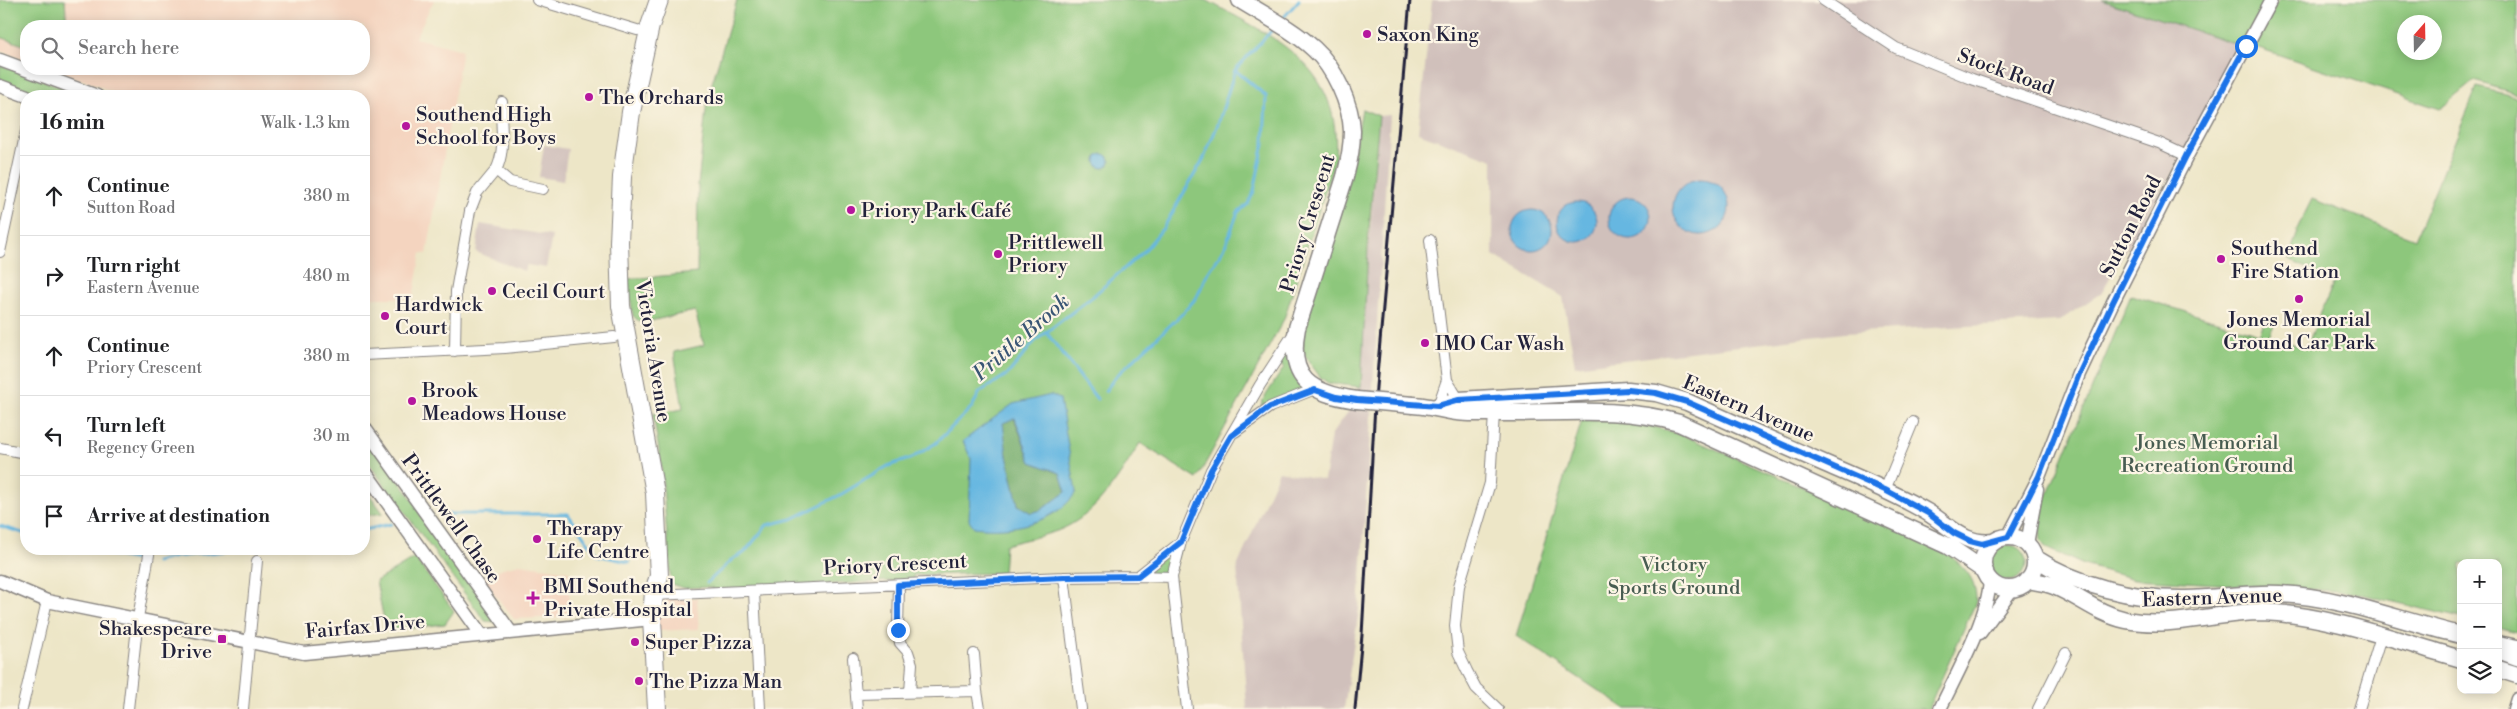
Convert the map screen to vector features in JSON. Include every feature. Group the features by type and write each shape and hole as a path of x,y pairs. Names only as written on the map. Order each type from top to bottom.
{"highway":[{"name":"Victoria Avenue","path":"647,0 637,30 618,126 609,206 608,274 614,337 639,460 649,576 654,593"},
{"name":"Victoria Avenue","path":"658,0 650,26 631,112 622,178 619,242 622,306 655,493 659,576 654,593 652,619 658,709"}],"main road":[{"name":"Priory Crescent","path":"1240,0 1295,34 1314,49 1326,62 1340,90 1352,130 1351,152 1345,177 1297,328 1293,348 1295,364 1301,376 1315,390"},
{"name":"Eastern Avenue","path":"1315,390 1336,397 1357,400 1438,406 1459,400 1628,390 1656,393 1687,402 1885,490 1928,513 1954,533 1970,541 1982,544 2015,537 2054,570 2072,578 2102,587 2153,597 2185,599 2280,594 2353,604 2456,634"},
{"name":"Eastern Avenue","path":"1438,406 1451,411 1494,413 1612,411 1652,416 1679,423 1948,546 1997,585 2013,588"},
{"path":"1988,576 1984,555 2001,539"},
{"path":"2013,588 2028,580 2034,570 2031,551"},
{"name":"Eastern Avenue","path":"2028,580 2054,586 2100,612 2126,620 2156,623 2178,622 2214,616 2262,612 2319,620 2457,658"},
{"path":"2502,645 2517,648"},
{"path":"2502,671 2517,675"}],"street":[{"path":"537,0 637,30"},
{"name":"Stock Road","path":"1822,0 1896,48 1972,79 2159,143 2186,156"},
{"name":"Sutton Road","path":"2001,539 2039,476 2079,374 2186,156 2271,0"},
{"path":"0,60 20,67"},
{"path":"40,75 81,90"},
{"path":"0,86 20,93"},
{"path":"455,351 456,291 470,211 477,193 496,170 502,153 500,118 502,102"},
{"path":"0,252 20,159"},
{"path":"496,170 510,182 543,189"},
{"path":"1430,240 1447,380 1459,400"},
{"name":"Priory Crescent","path":"1138,576 1181,542 1211,470 1260,385 1297,328"},
{"path":"370,355 455,351 614,337"},
{"path":"1438,406 1447,380"},
{"name":"Priory Crescent","path":"1231,436 1270,407 1315,390"},
{"path":"1494,413 1490,483 1459,586 1455,626 1458,652 1467,671 1476,688 1498,709"},
{"path":"1885,490 1913,422"},
{"name":"Prittlewell Chase","path":"370,435 510,631"},
{"path":"0,448 20,452"},
{"name":"Sutton Road","path":"2031,551 2039,476"},
{"path":"370,478 481,634"},
{"path":"1181,542 1172,577 1187,709"},
{"path":"128,709 138,618 149,555"},
{"path":"243,709 257,561"},
{"path":"1940,709 1968,649 1989,595 1988,576"},
{"path":"1064,577 1080,709"},
{"name":"Priory Crescent","path":"654,593 754,592 1064,577 1172,577"},
{"name":"Fairfax Drive","path":"0,581 47,601 304,652 652,619"},
{"path":"898,585 899,637 912,664 910,692"},
{"path":"1968,649 2013,588"},
{"path":"754,592 760,709"},
{"path":"22,709 47,601"},
{"path":"459,636 468,625 469,617"},
{"path":"2359,709 2381,636"},
{"path":"2038,709 2066,653"},
{"path":"2502,653 2517,659"},
{"path":"974,654 980,709"},
{"path":"852,658 857,709"},
{"path":"856,694 978,691"},
{"path":"2514,709 2517,699"}],"shaded area":[{"name":"Southend High School for Boys","path":"0,0 434,0 415,38 462,50 427,254 421,253 413,298 370,298 370,90 107,90 68,75 370,75 370,20 20,20 20,58 0,51"},
{"path":"1432,0 2101,0 2246,47 2101,293 2059,321 1844,333 1575,366 1563,297 1493,255 1493,160 1418,133"},
{"path":"1390,115 1359,609 1344,709 1247,709 1237,567 1279,471 1324,480 1331,435 1357,400 1379,116"},
{"path":"544,145 568,149 563,181 539,177"},
{"path":"480,224 552,236 546,268 527,265 524,271 476,252"},
{"name":"BMI Southend Private Hospital","path":"520,564 569,571 569,617 514,619 482,578 503,568"},
{"path":"659,598 697,598 699,629 657,631"}],"green space":[{"path":"0,0 65,0 67,20 20,20 20,44 0,37"},
{"path":"737,0 1206,0 1257,28 1300,59 1316,78 1328,101 1335,128 1335,160 1284,319 1197,479 1140,443 1106,494 1084,516 1057,531 1005,545 1003,573 913,575 914,580 710,590 713,587 684,588 671,584 661,463 653,414 683,409 674,352 704,345 695,311 641,323 633,316 628,279 697,273 698,185 707,100"},
{"path":"2101,0 2271,0 2246,47"},
{"path":"2279,0 2517,0 2517,94 2474,81 2440,109 2250,45"},
{"path":"0,65 20,72 20,75 28,75 70,90 20,90 0,83"},
{"name":"Jones Memorial Recreation Ground","path":"2477,87 2517,97 2517,633 2502,629 2502,559 2457,559 2457,617 2352,592 2134,579 2084,565 2046,548 2041,541 2040,531 2041,514 2045,501 2131,295 2259,334 2266,318 2275,322 2269,337 2306,348 2334,282 2288,259 2298,232 2296,231 2312,199 2415,239"},
{"path":"1362,109 1379,116 1369,229 1361,387 1328,383 1320,377 1303,353 1303,329 1349,178"},
{"path":"1288,343 1305,389 1263,407 1261,405 1263,400 1284,367 1278,363"},
{"path":"1014,418 1031,462 1060,473 1066,492 1041,510 1031,513 1018,505 1007,456 1002,423"},
{"name":"Victory Sports Ground","path":"1582,420 1636,421 1685,436 1936,545 1958,563 1969,575 1973,583 1976,602 1928,709 1626,709 1516,636"},
{"path":"370,440 499,620 496,622 485,621 370,465"},
{"path":"370,495 383,513 370,515"},
{"path":"1181,542 1172,577 1138,576"},
{"path":"2008,545 2015,546 2021,550 2025,556 2025,570 2021,576 2015,580 2008,581 2001,580 1995,576 1991,570 1990,563 1991,556 1995,550 2001,546"},
{"path":"415,558 454,611 445,624 386,630 376,581"}],"water":[{"path":"1100,154 1106,154 1110,161 1106,168 1100,168 1096,164 1096,158"},
{"path":"1696,179 1706,179 1721,187 1727,196 1729,207 1727,218 1721,227 1706,235 1696,235 1685,230 1678,223 1673,212 1673,202 1678,191 1685,184"},
{"path":"1630,197 1645,203 1651,218 1645,233 1630,239 1615,233 1609,218 1615,203"},
{"path":"1573,202 1581,202 1588,205 1594,211 1597,222 1594,233 1588,239 1581,242 1573,242 1566,239 1560,233 1557,226 1557,218 1560,211 1566,205"},
{"path":"1536,210 1543,213 1549,219 1552,230 1551,238 1543,247 1536,250 1528,250 1521,247 1513,238 1512,226 1515,219 1524,211"},
{"path":"1051,395 1060,399 1076,492 1057,512 1031,523 1002,528 974,527 969,520 971,459 963,441 1013,404","holes":["1015,418 1031,462 1060,473 1066,492 1041,510 1031,513 1018,505 1007,456 1003,423"]}],"waterway":[{"name":"Prittle Brook","path":"1284,17 1299,0"},
{"name":"Prittle Brook","path":"707,583 734,558 744,553 767,525 792,519 840,495 888,466 912,458 936,443 972,407 980,392 1008,374 1035,341 1092,297 1144,251 1164,227 1204,158 1218,124 1235,70 1272,30"},
{"path":"1105,391 1117,375 1181,315 1197,297 1206,276 1224,249 1238,212 1248,204 1254,191 1264,143 1266,96 1235,70"},
{"path":"1046,332 1097,399"},
{"name":"Prittle Brook","path":"439,514 568,514 597,555 629,562"},
{"name":"Prittle Brook","path":"370,529 391,524"},
{"name":"Prittle Brook","path":"0,526 20,532"},
{"name":"Prittle Brook","path":"113,555 137,560"},
{"name":"Prittle Brook","path":"156,562 192,555"}],"railway":[{"path":"1355,709 1362,635 1376,387 1410,0"}],"place":[{"name":"Saxon King","path":"1367,34"},
{"name":"The Orchards","path":"589,97"},
{"name":"Southend High School for Boys","path":"406,126"},
{"name":"Priory Park Café","path":"851,210"},
{"name":"Prittlewell Priory","path":"998,254"},
{"name":"Southend Fire Station","path":"2221,259"},
{"name":"Cecil Court","path":"492,291"},
{"name":"Jones Memorial Ground Car Park","path":"2299,299"},
{"name":"Hardwick Court","path":"385,316"},
{"name":"IMO Car Wash","path":"1425,343"},
{"name":"Brook Meadows House","path":"412,401"},
{"name":"Therapy Life Centre","path":"537,539"},
{"name":"BMI Southend Private Hospital","path":"533,598"},
{"name":"Shakespeare Drive","path":"222,639"},
{"name":"Super Pizza","path":"635,642"},
{"name":"The Pizza Man","path":"639,681"}],"route":[{"path":"898,630 898,585 1064,577 1138,576 1181,542 1211,470 1231,436 1270,407 1315,390 1336,397 1357,400 1438,406 1459,400 1540,394 1628,390 1656,393 1687,402 1885,490 1928,513 1954,533 1970,541 1982,544 2008,537 2039,476 2079,374 2113,302 2186,156 2246,46"}]}
